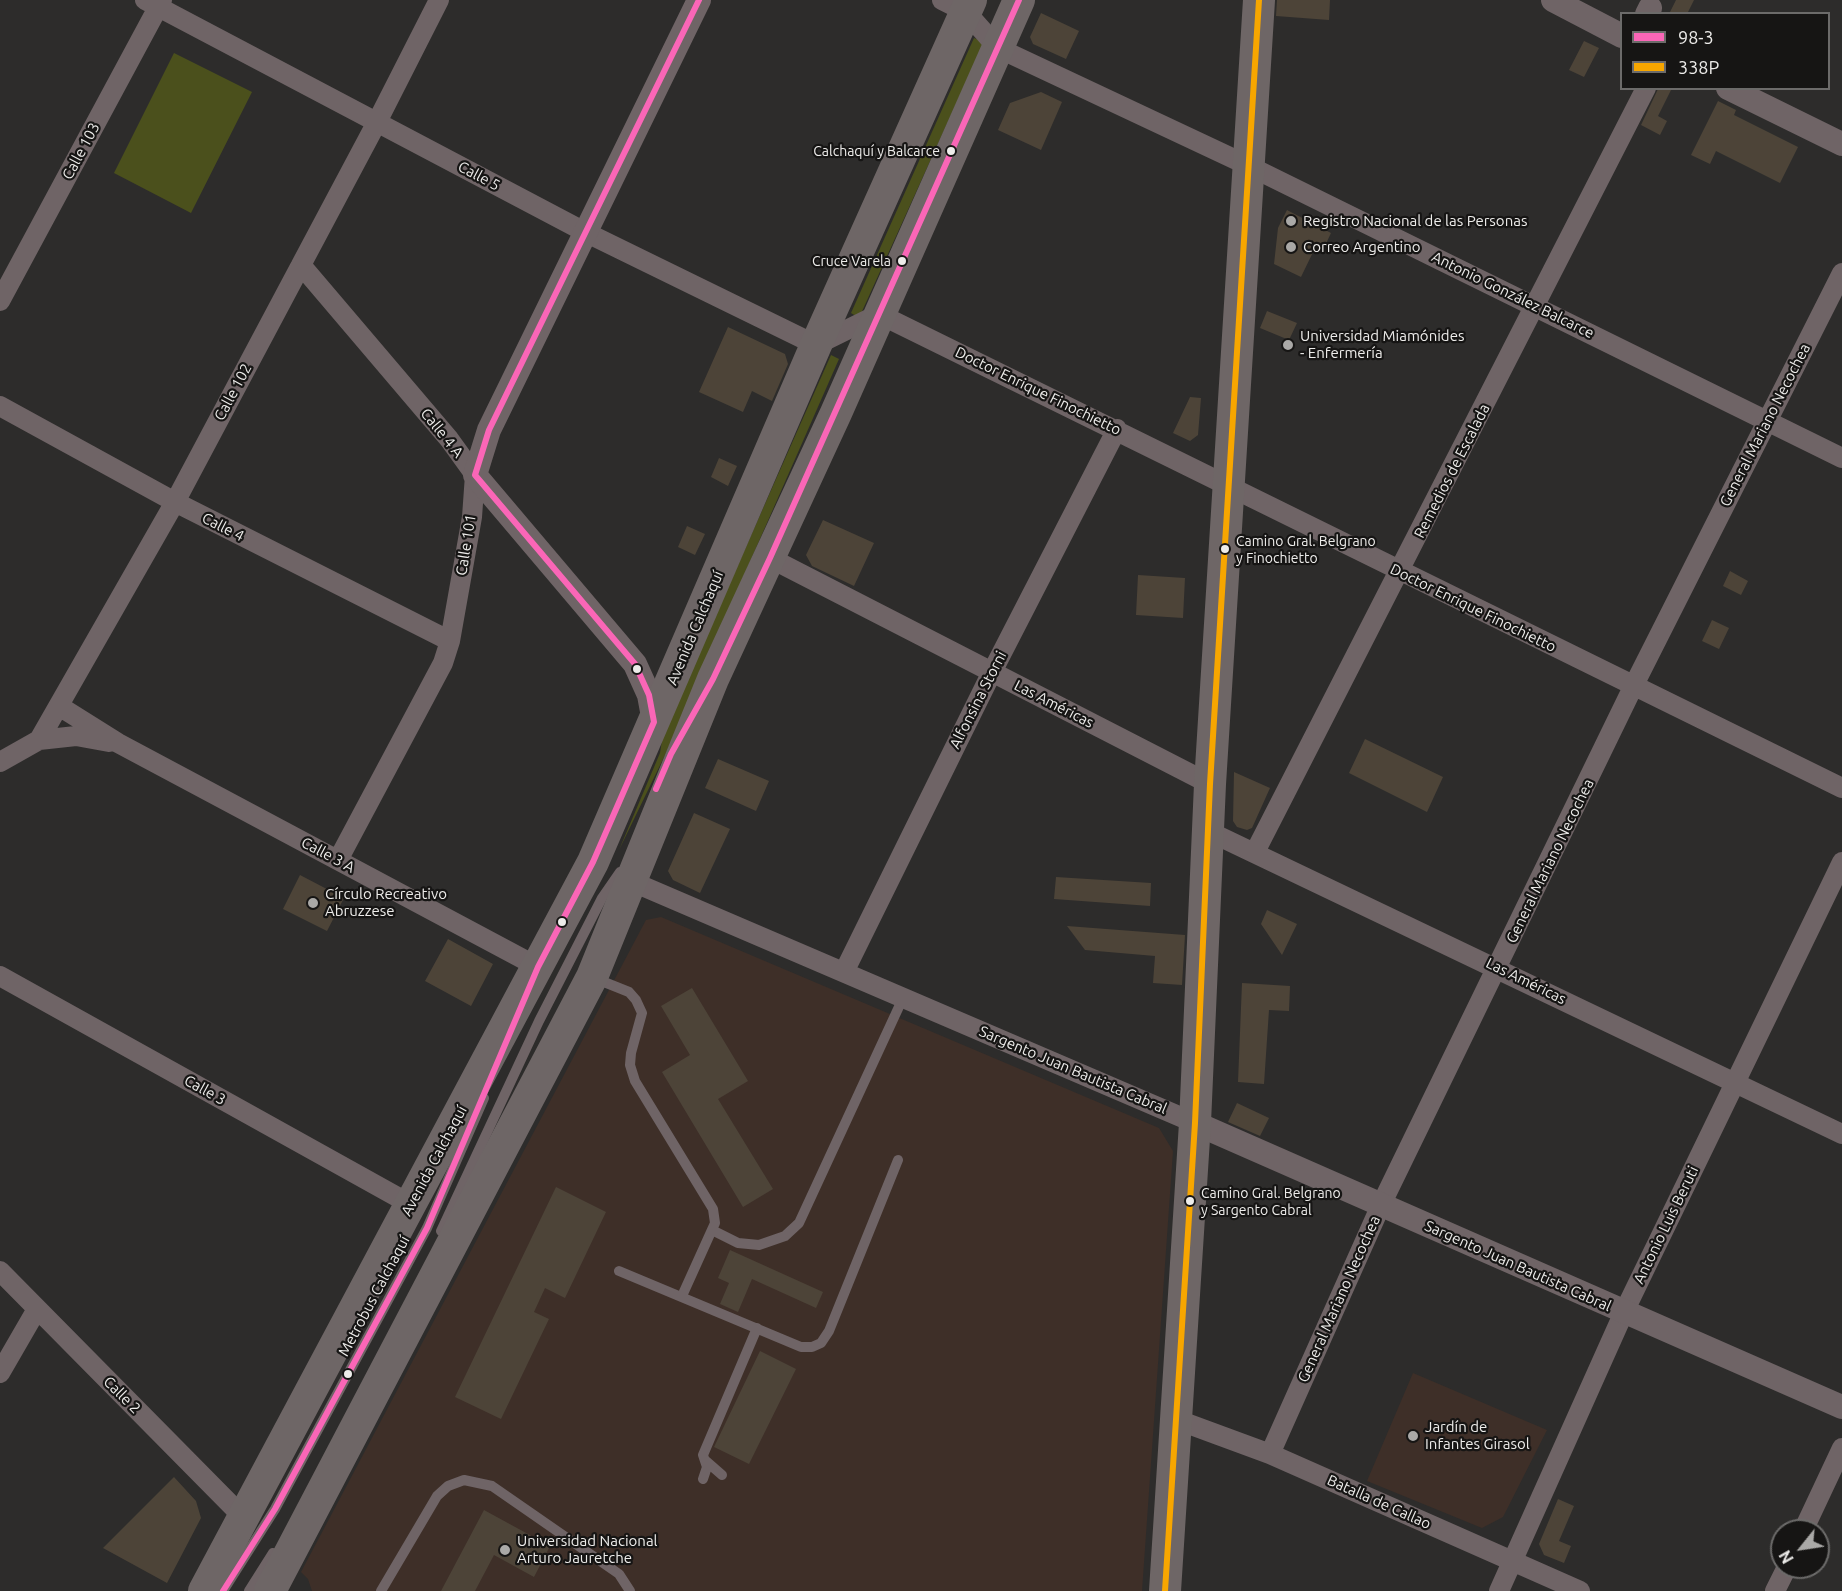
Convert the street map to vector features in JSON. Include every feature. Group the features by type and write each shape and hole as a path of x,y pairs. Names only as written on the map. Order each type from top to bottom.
{"main road":[{"path":"270,1591 592,977 625,874 770,558 1019,0"},
{"path":"1165,1591 1195,1123 1209,784 1259,0"},
{"name":"Avenida Calchaquí","path":"204,1591 538,967 608,829 816,345 959,4"},
{"path":"608,829 607,858 625,874"}],"street":[{"name":"Calle 102","path":"39,740 175,502 377,122 439,0"},
{"name":"Calle 101","path":"338,860 443,663 450,641 472,517 475,475 489,430 699,0"},
{"path":"1553,0 1620,35"},
{"name":"Calle 5","path":"155,2 585,232 816,345"},
{"name":"Calle 103","path":"0,301 155,2"},
{"name":"Antonio González Balcarce","path":"959,4 998,48 1247,165 1842,458"},
{"path":"1587,18 1620,22"},
{"name":"Remedios de Escalada","path":"1256,852 1645,90"},
{"path":"1734,90 1842,144"},
{"path":"1742,90 1762,104"},
{"name":"Calle 4 A","path":"301,265 635,664 649,695 654,722"},
{"name":"General Mariano Necochea","path":"1270,1454 1381,1205 1633,687 1842,273"},
{"path":"816,345 879,314"},
{"name":"Doctor Enrique Finochietto","path":"879,314 1117,429 1227,487 1842,788"},
{"name":"Calle 4","path":"0,406 175,502 450,641"},
{"name":"Alfonsina Storni","path":"844,972 992,672 1117,429"},
{"name":"Las Américas","path":"770,558 1209,784"},
{"name":"Calle 3 A","path":"59,706 118,744 538,967"},
{"name":"Calle 3 A","path":"39,740 76,736 118,744"},
{"path":"0,762 39,740"},
{"name":"Las Américas","path":"1208,831 1842,1134"},
{"name":"Antonio Luis Beruti","path":"1499,1591 1624,1312 1842,862"},
{"name":"Sargento Juan Bautista Cabral","path":"625,874 903,998 1195,1123 1842,1407"},
{"name":"Calle 3","path":"0,976 410,1204"},
{"name":"Calle 2","path":"0,1271 244,1518"},
{"path":"0,1373 37,1309"},
{"name":"Batalla de Callao","path":"1175,1419 1270,1454 1580,1591"},
{"path":"1809,1519 1842,1448"}],"lane":[{"path":"649,805 671,754 713,679"},
{"name":"Metrobus Calchaquí","path":"434,1244 539,1021 602,898 625,874"},
{"name":"Metrobus Calchaquí","path":"223,1591 275,1509 427,1228 538,967"},
{"path":"592,977 629,992 642,1013 631,1053 630,1065 635,1081 713,1209 715,1223 682,1296"},
{"path":"712,1230 738,1243 759,1245 785,1236 799,1223 903,998"},
{"path":"620,1271 801,1347 812,1347 821,1343 829,1331 898,1160"},
{"path":"703,1479 706,1467 703,1455 757,1328"},
{"path":"703,1455 707,1463 722,1475"},
{"path":"381,1591 437,1496 448,1486 464,1480 492,1486 619,1574 630,1591"},
{"path":"249,1591 279,1542"}],"shaded area":[{"name":"Universidad Nacional Arturo Jauretche","path":"661,917 1159,1128 1173,1151 1142,1591 312,1591 308,1579 301,1572 646,920"},
{"path":"1413,1373 1547,1430 1503,1517 1482,1528 1367,1481"}],"green space":[{"path":"974,38 984,42 859,318 851,313"},
{"path":"174,53 252,92 191,213 114,173"},
{"path":"831,355 839,359 665,755 619,850 660,753 663,734"}],"building":[{"path":"1277,0 1330,0 1329,20 1276,16"},
{"path":"1676,0 1694,0 1688,12 1670,12"},
{"path":"1041,13 1079,31 1066,59 1033,44 1030,37"},
{"path":"1584,41 1599,48 1584,77 1569,70"},
{"path":"1658,90 1671,90 1658,116 1667,121 1660,135 1641,125"},
{"path":"1041,92 1062,102 1041,150 998,130 1010,103"},
{"path":"1718,101 1736,110 1734,115 1798,147 1780,183 1716,151 1710,164 1691,155"},
{"path":"1287,210 1331,233 1323,250 1316,246 1301,277 1274,264 1278,228"},
{"path":"1267,311 1297,323 1289,340 1260,328"},
{"path":"728,327 785,354 788,364 772,401 752,391 743,412 699,392"},
{"path":"1190,397 1201,398 1198,435 1190,441 1173,433"},
{"path":"719,458 737,466 728,486 711,477"},
{"path":"823,520 874,543 854,586 812,566 806,555"},
{"path":"687,526 705,534 695,555 678,547"},
{"path":"1730,571 1748,581 1741,595 1723,586"},
{"path":"1138,575 1185,578 1183,618 1136,615"},
{"path":"1712,620 1729,628 1719,649 1702,641"},
{"path":"1365,739 1443,777 1427,812 1349,773"},
{"path":"718,759 769,781 756,811 705,788"},
{"path":"1234,772 1270,788 1252,828 1247,830 1237,827 1233,821"},
{"path":"694,813 730,829 700,893 673,880 668,871"},
{"name":"Círculo Recreativo Abruzzese","path":"300,875 344,898 327,931 283,909"},
{"path":"1056,877 1151,883 1150,906 1054,899"},
{"path":"1267,910 1297,924 1282,955 1261,924"},
{"path":"1067,926 1185,935 1182,985 1153,983 1155,956 1085,950"},
{"path":"448,939 493,964 471,1006 425,981"},
{"path":"1242,983 1290,986 1289,1011 1269,1010 1264,1084 1238,1082"},
{"path":"692,988 748,1081 718,1099 773,1189 743,1207 662,1072 690,1055 661,1006"},
{"path":"1237,1103 1269,1118 1260,1136 1228,1122"},
{"path":"556,1187 606,1212 565,1298 545,1288 534,1312 549,1319 501,1419 455,1397"},
{"path":"730,1250 823,1292 816,1308 752,1279 738,1312 720,1304 729,1283 718,1278"},
{"path":"760,1351 796,1369 749,1464 714,1447"},
{"path":"174,1477 196,1501 201,1518 167,1583 103,1548"},
{"path":"1558,1499 1574,1506 1559,1541 1571,1546 1564,1563 1544,1555 1539,1544"},
{"name":"Universidad Nacional Arturo Jauretche","path":"484,1510 550,1546 534,1577 494,1555 475,1591 441,1591"}],"transit line":[{"name":"98-3","path":"223,1591 275,1509 427,1228 538,967 593,862 654,722 649,695 635,664 475,475 489,430 699,0"},
{"name":"98-3","path":"656,789 671,754 713,679 770,558 1019,0"},
{"name":"338P","path":"1165,1591 1195,1123 1210,784 1259,0"}],"place":[{"name":"Calchaquí y Balcarce","path":"951,151"},
{"name":"Registro Nacional de las Personas","path":"1291,221"},
{"name":"Correo Argentino","path":"1291,247"},
{"name":"Cruce Varela","path":"902,261"},
{"name":"Universidad Miamónides - Enfermería","path":"1288,345"},
{"name":"Camino Gral. Belgrano y Finochietto","path":"1225,549"},
{"name":"Círculo Recreativo Abruzzese","path":"313,903"},
{"name":"Camino Gral. Belgrano y Sargento Cabral","path":"1190,1201"},
{"name":"Jardín de Infantes Girasol","path":"1413,1436"},
{"name":"Universidad Nacional Arturo Jauretche","path":"505,1550"}]}
